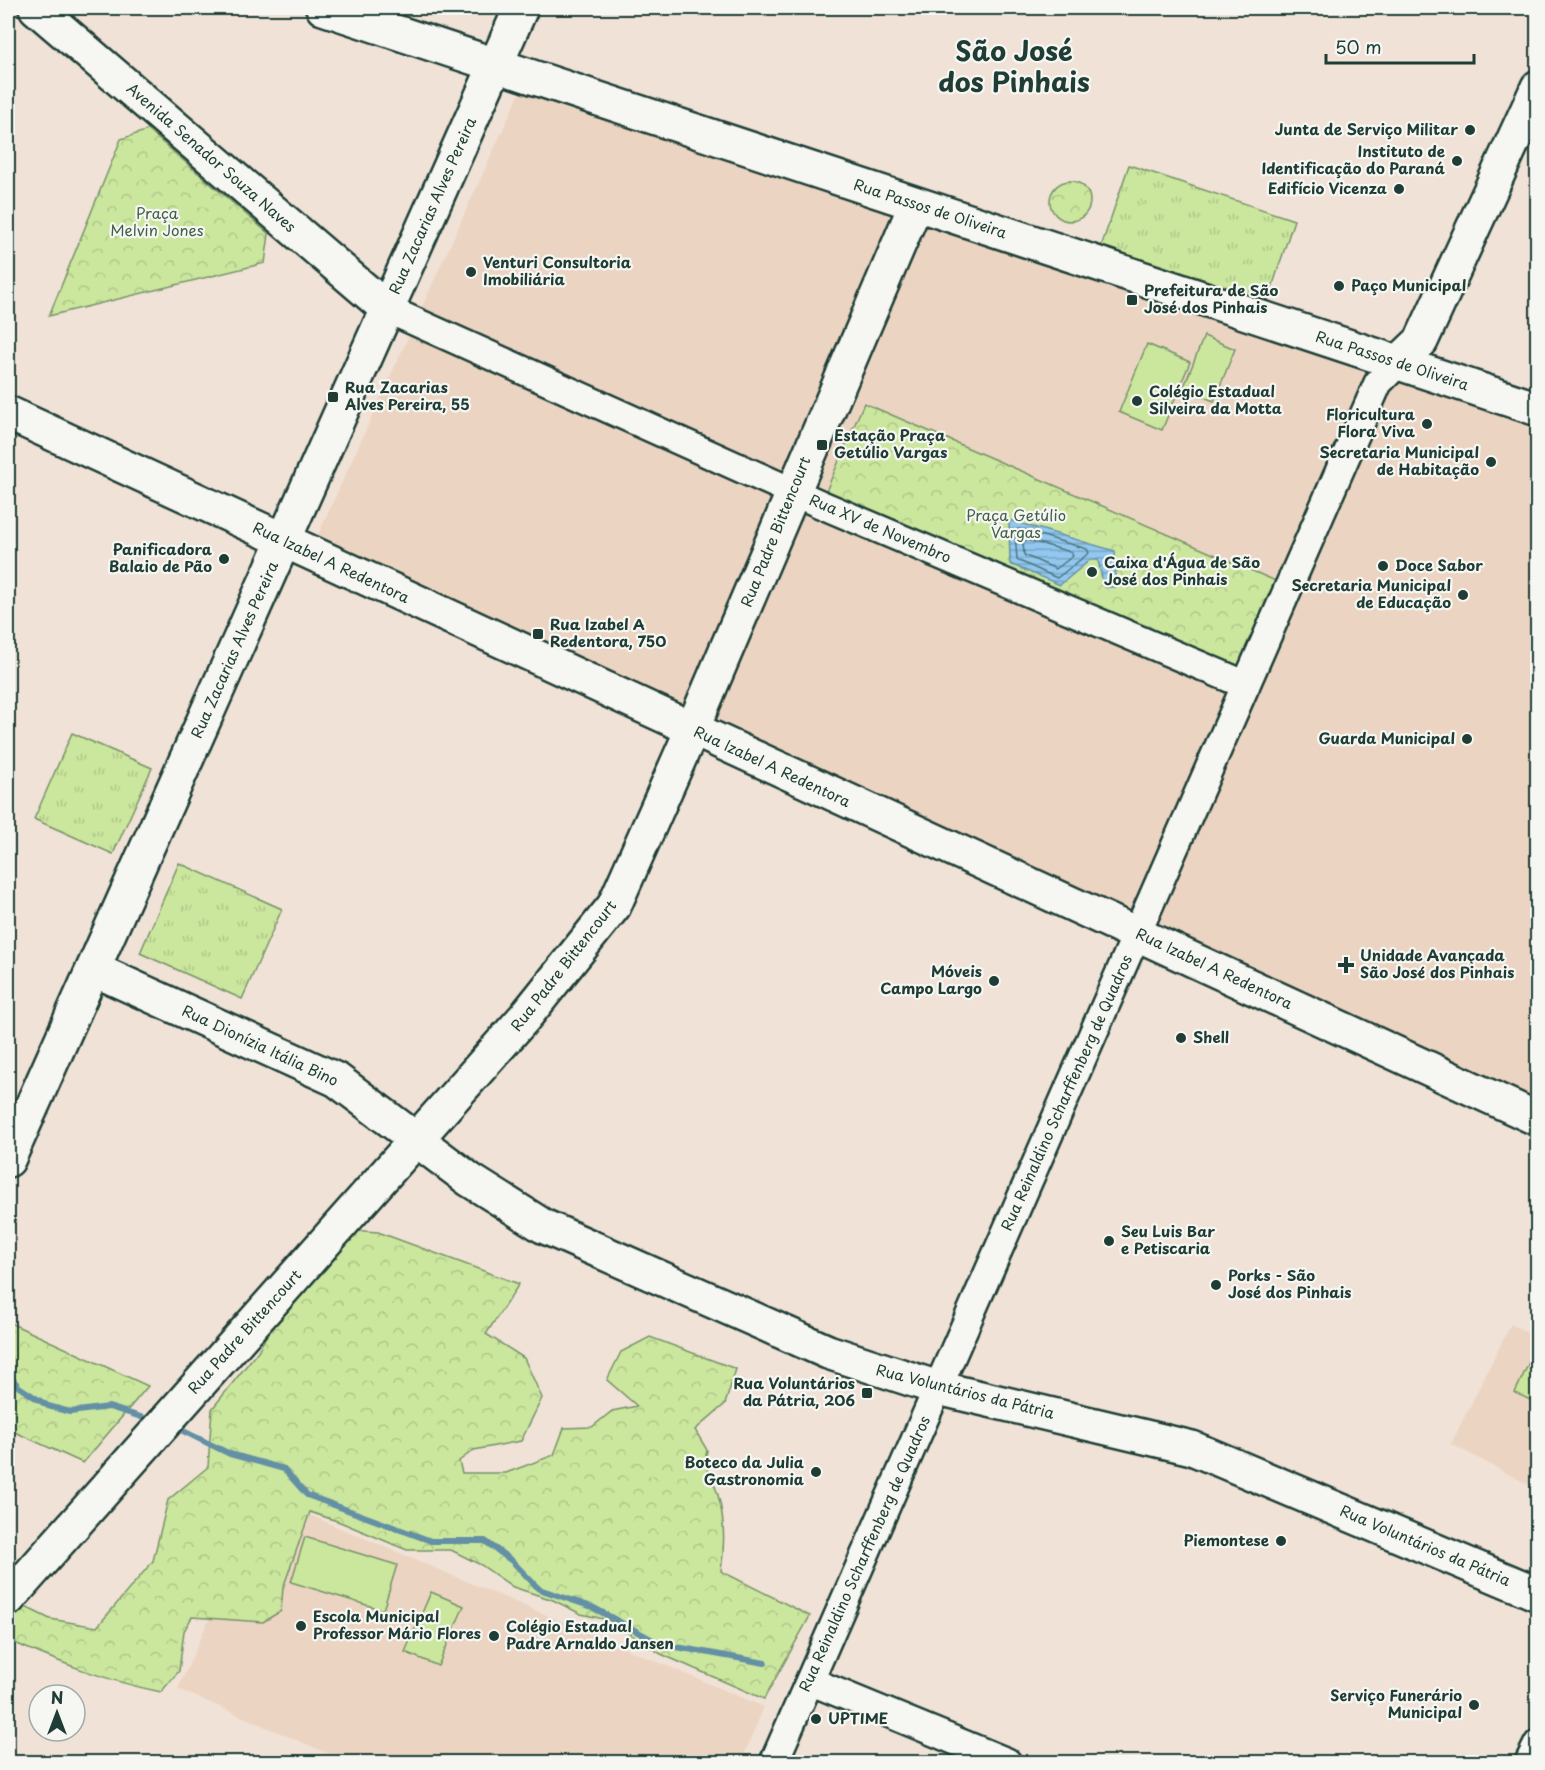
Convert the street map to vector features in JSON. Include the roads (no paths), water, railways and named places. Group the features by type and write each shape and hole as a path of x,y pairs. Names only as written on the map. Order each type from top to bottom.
{"main road":[{"name":"Avenida Senador Souza Naves","path":"36,8 387,309"},
{"name":"Rua Passos de Oliveira","path":"323,8 1538,409"},
{"name":"Rua Zacarias Alves Pereira","path":"8,1160 521,8"},
{"path":"1398,363 1421,341 1538,87"},
{"name":"Rua Padre Bittencourt","path":"8,1599 525,1017 614,906 692,730 916,204"},
{"name":"Rua Izabel A Redentora","path":"8,413 283,542 1538,1119"},
{"name":"Rua Dionízia Itália Bino","path":"93,969 320,1071 365,1099 417,1139"},
{"name":"Rua Voluntários da Pátria","path":"417,1139 470,1180 543,1226 828,1352 938,1388 1192,1448 1538,1594"}],"street":[{"name":"Rua XV de Novembro","path":"387,309 793,492 1246,685"},
{"name":"Rua Reinaldino Scharffenberg de Quadros","path":"774,1762 1378,383 1398,363"},
{"path":"810,1681 1007,1762"},
{"path":"1529,1762 1538,1744"}],"water":[{"path":"1009,520 1115,551 1116,587 1104,587 1098,560 1090,560 1060,585 1010,564"}],"waterway":[{"path":"8,1374 19,1387 48,1406 70,1412 109,1407 154,1421"},
{"path":"175,1427 230,1454 284,1469 307,1495 431,1541 485,1541 512,1561 539,1589 592,1607 660,1644 765,1663"}],"place":[{"name":"Junta de Serviço Militar","path":"1470,130"},
{"name":"Instituto de Identificação do Paraná","path":"1457,161"},
{"name":"Edifício Vicenza","path":"1399,189"},
{"name":"Venturi Consultoria Imobiliária","path":"471,272"},
{"name":"Paço Municipal","path":"1339,286"},
{"name":"Prefeitura de São José dos Pinhais","path":"1132,300"},
{"name":"Rua Zacarias Alves Pereira, 55","path":"333,397"},
{"name":"Colégio Estadual Silveira da Motta","path":"1137,401"},
{"name":"Floricultura Flora Viva","path":"1427,424"},
{"name":"Estação Praça Getúlio Vargas","path":"822,445"},
{"name":"Secretaria Municipal de Habitação","path":"1491,462"},
{"name":"Panificadora Balaio de Pão","path":"224,559"},
{"name":"Doce Sabor","path":"1383,566"},
{"name":"Caixa d'Água de São José dos Pinhais","path":"1092,572"},
{"name":"Secretaria Municipal de Educação","path":"1463,595"},
{"name":"Rua Izabel A Redentora, 750","path":"538,634"},
{"name":"Guarda Municipal","path":"1467,739"},
{"name":"Unidade Avançada São José dos Pinhais","path":"1346,965"},
{"name":"Móveis Campo Largo","path":"994,981"},
{"name":"Shell","path":"1181,1038"},
{"name":"Seu Luis Bar e Petiscaria","path":"1109,1241"},
{"name":"Porks - São José dos Pinhais","path":"1216,1285"},
{"name":"Rua Voluntários da Pátria, 206","path":"867,1393"},
{"name":"Boteco da Julia Gastronomia","path":"816,1472"},
{"name":"Piemontese","path":"1281,1541"},
{"name":"Escola Municipal Professor Mário Flores","path":"301,1626"},
{"name":"Colégio Estadual Padre Arnaldo Jansen","path":"494,1636"},
{"name":"Serviço Funerário Municipal","path":"1474,1705"},
{"name":"UPTIME","path":"816,1719"}],"district":[{"name":"São José dos Pinhais","path":"1014,68"}],"park label":[{"name":"Praça Melvin Jones","path":"157,222"},
{"name":"Praça Getúlio Vargas","path":"1016,524"}]}
